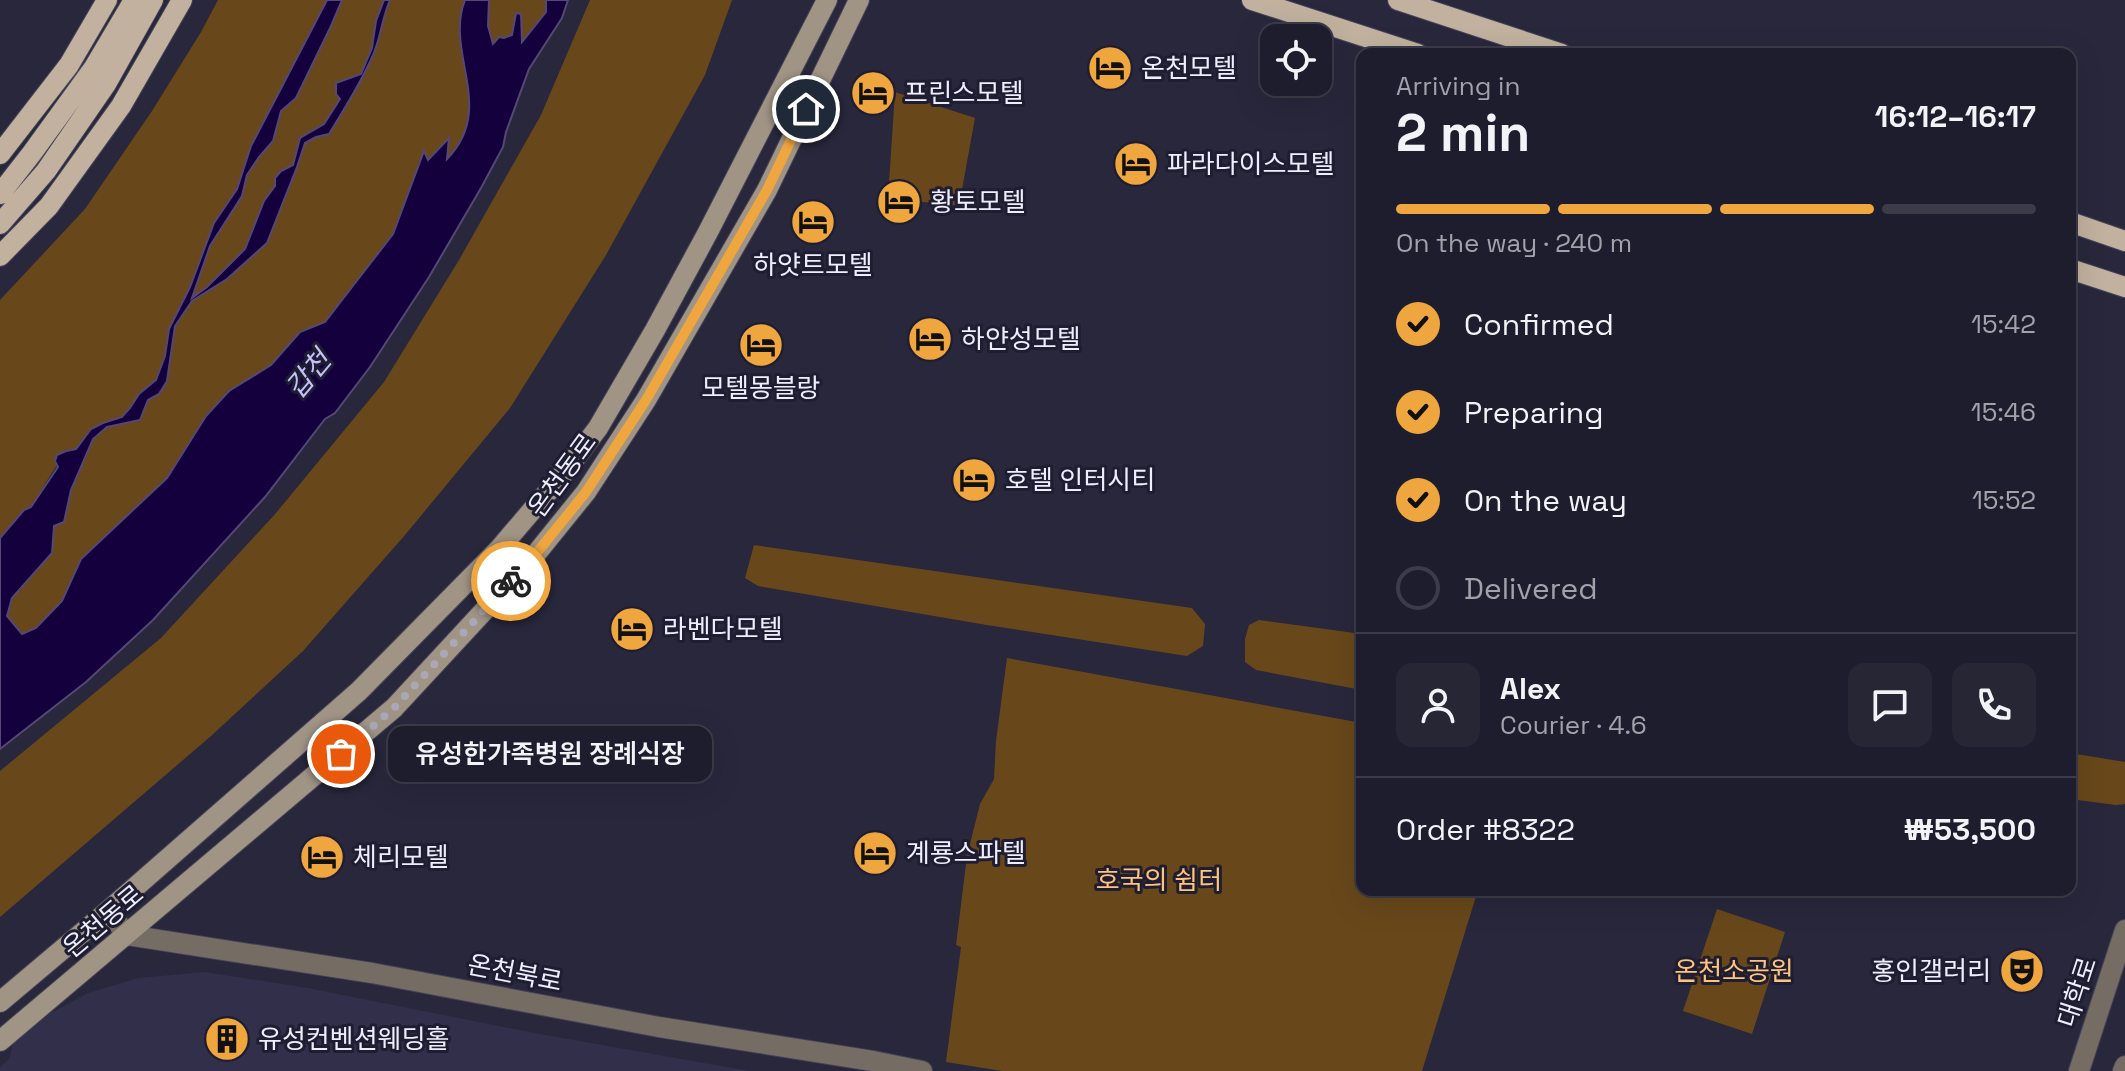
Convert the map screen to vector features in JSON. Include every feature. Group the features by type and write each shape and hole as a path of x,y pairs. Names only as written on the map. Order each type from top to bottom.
{"main road":[{"path":"0,154 69,65 107,0"},
{"path":"0,194 93,69 134,0"},
{"path":"0,224 46,171 97,96 153,0"},
{"path":"0,256 49,206 121,106 182,0"},
{"name":"온천동로","path":"0,1002 359,691 500,548 563,474 598,428 655,330 827,0"},
{"name":"온천동로","path":"0,1041 394,708 531,560 586,492 646,400 767,190 859,0"},
{"path":"1252,0 1400,48"},
{"path":"1398,0 1544,48"},
{"path":"2076,224 2125,241"},
{"path":"2076,271 2125,287"}],"street":[{"path":"108,911 127,935"},
{"name":"대학로","path":"2079,1071 2125,930"},
{"name":"온천북로","path":"127,935 372,973 659,1027 922,1071"}],"shaded area":[{"path":"205,972 308,988 749,1071 0,1071 9,1059 15,1037 88,993 138,978"}],"green space":[{"path":"218,0 327,0 251,146 238,187 214,223 190,287 169,329 165,356 156,380 139,394 122,417 92,429 76,449 66,451 34,504 0,538 0,300 85,209 152,111"},
{"path":"342,0 384,0 376,21 372,48 361,74 336,83 340,99 324,124 300,138 293,165 281,171 276,186 264,201 245,249 191,299 210,246 242,196 247,175 273,141 281,111 296,98"},
{"path":"390,0 465,0 461,32 470,114 460,141 446,161 448,140 427,160 424,152 393,234 325,322 300,332 271,365 229,391 206,416 167,478 81,559 62,601 36,628 22,635 7,616 12,598 52,553 54,526 64,522 71,490 93,439 107,427 140,420 148,400 159,394 167,381 175,326 192,301 227,279 267,243 305,143 329,134 347,105 373,55"},
{"path":"489,0 546,0 546,12 522,43 521,14 516,13 512,36 493,45 488,26"},
{"path":"590,0 732,0 705,75 606,255 510,408 405,535 303,651 211,736 0,917 0,771 161,638 276,513 384,382 459,260 541,115"},
{"path":"895,92 975,118 959,206 888,198"},
{"path":"754,545 1192,608 1205,624 1203,646 1187,656 758,586 745,578"},
{"path":"1259,620 1356,633 1356,689 1256,670 1245,662 1245,639 1249,625"},
{"name":"호국의 쉼터","path":"1007,658 1356,722 1356,896 1476,896 1422,1071 1002,1071 946,1062 961,947 956,945 967,856 980,804 994,779"},
{"path":"2076,754 2125,762 2125,804 2076,800"},
{"name":"온천소공원","path":"1717,909 1785,932 1752,1034 1683,1011"}],"water":[{"name":"갑천","path":"327,0 342,0 296,98 281,111 273,141 247,175 242,196 210,246 192,298 245,249 264,201 275,186 275,178 293,165 300,138 324,124 340,99 336,94 336,83 361,74 372,48 376,21 384,0 390,0 368,65 329,134 305,143 267,243 227,279 192,301 175,326 167,381 159,394 148,400 140,420 107,427 93,439 71,490 64,522 54,526 52,553 12,598 7,616 22,634 36,628 62,601 81,559 167,478 206,416 229,391 271,365 300,332 325,322 393,234 424,151 428,160 449,138 447,159 461,140 468,120 469,100 460,40 460,20 465,0 489,0 488,26 493,44 499,37 512,35 516,13 521,14 522,42 546,12 546,0 568,0 562,18 529,69 503,147 481,188 429,277 370,367 265,497 153,620 86,682 0,749 0,538 24,510 31,507 58,467 55,461 57,455 76,449 91,429 122,417 139,394 156,380 165,356 169,329 190,287 214,223 237,189 251,146"}],"way so far":[{"path":"341,754 394,708 511,581"}],"place":[{"name":"온천모텔","path":"1110,68"},
{"name":"프린스모텔","path":"873,93"},
{"name":"파라다이스모텔","path":"1136,164"},
{"name":"황토모텔","path":"899,202"},
{"name":"하얏트모텔","path":"813,222"},
{"name":"하얀성모텔","path":"930,339"},
{"name":"모텔몽블랑","path":"761,345"},
{"name":"호텔 인터시티","path":"974,480"},
{"name":"라벤다모텔","path":"632,629"},
{"name":"유성한가족병원 장례식장","path":"341,754"},
{"name":"계룡스파텔","path":"875,853"},
{"name":"체리모텔","path":"322,857"},
{"name":"홍인갤러리","path":"2022,971"},
{"name":"유성컨벤션웨딩홀","path":"227,1039"}],"route":[{"path":"511,581 586,492 646,400 767,190 806,109"}]}
